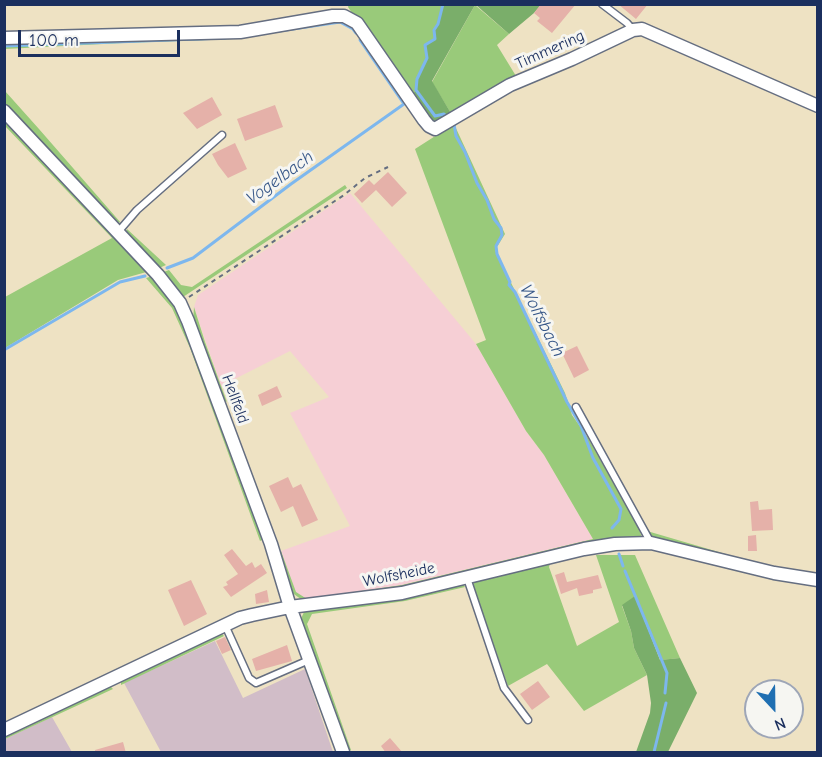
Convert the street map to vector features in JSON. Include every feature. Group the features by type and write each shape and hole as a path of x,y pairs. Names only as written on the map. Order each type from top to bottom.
{"street":[{"name":"Timmering","path":"4,38 240,32 344,15 357,23 424,120 435,129 510,85 633,30"},
{"path":"633,30 642,29 818,106"},
{"name":"Hellfeld","path":"4,111 158,275 180,303 271,544 290,607 343,753"},
{"name":"Wolfsheide","path":"4,730 225,625 252,615 290,607 402,593 584,549 615,544 651,543 774,573 818,580"}],"lane":[{"path":"602,4 627,22 633,30"},
{"path":"118,232 137,210 222,135"},
{"path":"576,407 651,543"},
{"path":"466,578 504,688 528,720"},
{"path":"225,625 249,678 256,683 309,660"}],"path":[{"path":"180,303 344,195 364,178 388,167"}],"shaded area":[{"path":"350,193 476,344 526,431 544,455 593,539 402,585 307,599 296,593 281,551 350,526 290,413 329,397 290,351 221,386 194,307 198,295"},
{"path":"215,641 243,698 305,669 333,752 161,752 124,683"},
{"path":"52,717 72,752 5,752 5,739"}],"green space":[{"path":"349,4 443,5 434,30 435,39 430,41 425,48 427,58 417,79 416,90 412,95 356,19 348,7"},
{"path":"443,5 475,5 432,81 452,115 442,121 435,121 428,119 412,95 416,90 417,79 427,58 425,45 435,39 434,30"},
{"path":"475,5 509,34 497,45 516,76 452,115 432,82"},
{"path":"476,5 541,5 509,34"},
{"path":"234,39 123,43 5,49 5,42"},
{"path":"5,91 121,223 113,220 5,105"},
{"path":"5,117 150,271 118,280 5,348 5,297 112,238 5,126"},
{"path":"454,124 505,234 495,250 565,393 572,415 588,438 642,538 402,589 305,602 291,592 279,553 281,551 296,592 307,599 402,585 593,539 544,455 526,431 476,344 486,340 415,149"},
{"path":"345,185 347,188 183,297 161,273 169,270 181,285 192,287"},
{"path":"127,229 166,265 157,269 126,232"},
{"path":"153,276 180,313 264,539 260,541 190,348 172,308 146,278"},
{"path":"194,307 227,402 221,398 193,322"},
{"path":"647,531 746,560 744,563 652,538"},
{"path":"596,555 635,555 680,658 661,660 635,597 622,606 634,648 647,675 584,711 547,664 508,686 473,585 475,579 551,561 549,567 577,646 619,622"},
{"path":"462,583 465,587 405,601 312,614 307,624 351,750 345,752 300,621 304,612"},
{"path":"635,596 660,660 680,658 697,693 668,752 636,752 650,713 651,703 647,675 634,648 622,605"},
{"path":"220,632 224,636 121,685 121,681"},
{"path":"109,685 113,689 5,739 5,735"}],"building":[{"path":"541,4 576,4 552,33 537,21 540,18 534,13"},
{"path":"618,4 648,4 636,19"},
{"path":"212,97 222,115 197,129 183,113"},
{"path":"275,105 283,127 245,141 237,119"},
{"path":"235,143 247,169 228,178 212,154"},
{"path":"388,172 407,193 392,207 376,190 362,203 354,194 369,180 374,185"},
{"path":"577,346 589,370 574,378 562,353"},
{"path":"277,386 282,397 262,406 258,395"},
{"path":"288,477 293,488 301,484 318,520 302,527 293,506 281,512 269,486"},
{"path":"758,501 759,510 772,509 773,530 752,531 750,502"},
{"path":"756,535 757,551 748,551 748,536"},
{"path":"232,549 246,566 252,562 255,568 261,564 267,573 231,597 223,587 228,585 226,582 238,574 224,555"},
{"path":"564,572 567,582 598,575 602,588 579,596 577,588 561,594 555,575"},
{"path":"191,580 207,614 184,626 168,590"},
{"path":"267,590 269,602 256,604 255,594"},
{"path":"225,637 231,650 222,654 216,641"},
{"path":"287,645 292,661 256,671 252,659"},
{"path":"538,681 550,697 532,710 520,694"},
{"path":"390,738 403,753 386,753 381,746"},
{"path":"123,742 126,753 95,753 95,750"}],"waterway":[{"name":"Vogelbach","path":"443,4 438,24 434,30 435,39 425,45 427,58 417,79 416,90 435,116 444,114 447,117"},
{"path":"279,31 340,22 356,33"},
{"path":"4,46 225,38"},
{"name":"Vogelbach","path":"167,268 193,258 291,184 404,104 360,40"},
{"name":"Wolfsbach","path":"454,124 456,136 477,183 494,219 501,228 502,235 496,246 497,254 510,282 509,285 515,292 567,402 581,426 593,458 621,509 619,520 612,528"},
{"name":"Vogelbach","path":"4,350 120,282 145,276"},
{"name":"Wolfsbach","path":"619,554 623,566"},
{"name":"Wolfsbach","path":"625,571 667,673 665,693"},
{"name":"Wolfsbach","path":"654,752 666,703"}]}
